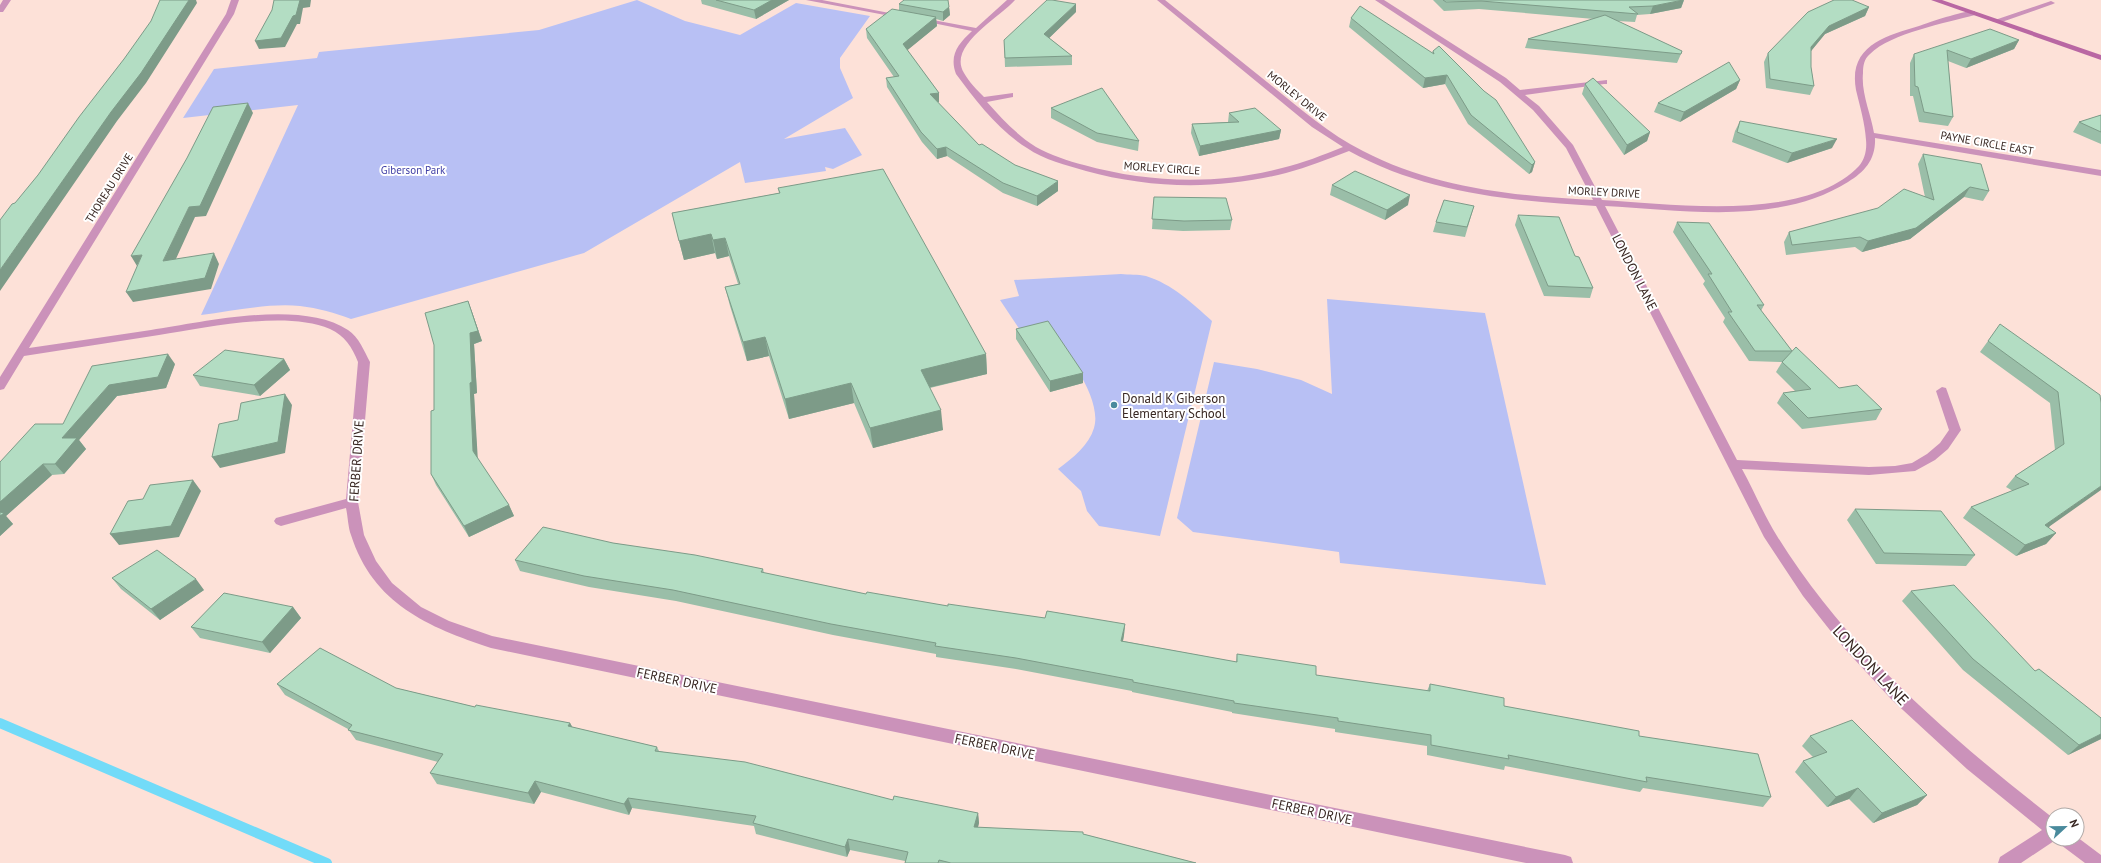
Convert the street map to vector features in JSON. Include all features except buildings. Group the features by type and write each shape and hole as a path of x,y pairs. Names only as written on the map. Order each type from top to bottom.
{"main road":[{"path":"1935,0 2101,58"}],"street":[{"path":"0,10 7,0"},
{"name":"THOREAU DRIVE","path":"0,386 230,14 235,0"},
{"path":"810,0 977,30"},
{"name":"MORLEY CIRCLE","path":"1011,0 962,44 957,52 955,63 960,74 1011,133 1029,147 1058,160 1086,169 1130,179 1206,182 1244,179 1275,173 1349,148"},
{"name":"MORLEY DRIVE","path":"1161,0 1315,126 1349,148 1376,162 1409,174 1474,192 1544,200 1736,208 1792,202 1835,187 1862,167 1869,157 1870,135 1858,71 1860,60 1867,52 1891,38 1972,13"},
{"name":"LONDON LANE","path":"1378,0 1488,69 1540,113 1570,147 1770,537 1811,597 1849,645 1896,695 1947,743 2045,822"},
{"path":"1996,21 2051,3"},
{"path":"1518,93 1604,82"},
{"path":"983,100 1010,95"},
{"name":"PAYNE CIRCLE EAST","path":"1870,135 2101,173"},
{"name":"FERBER DRIVE","path":"21,353 228,321 268,318 304,320 323,324 344,332 356,344 364,362 352,502 357,536 370,563 387,587 416,610 444,625 491,642 1565,863"},
{"path":"1733,464 1869,471 1915,467 1944,446 1955,430 1942,391"},
{"path":"281,521 352,502"},
{"path":"2006,863 2045,837"},
{"path":"2077,847 2098,863"}],"green space":[{"name":"Giberson Park","path":"637,0 685,21 740,35 796,3 870,16 840,58 840,68 853,98 784,139 845,128 862,155 833,169 825,167 826,171 745,183 740,162 584,253 351,319 320,309 288,305 263,306 201,315 298,105 183,118 214,69 317,58 319,52 539,30"},
{"path":"1121,274 1140,275 1155,279 1173,289 1212,321 1160,536 1099,526 1087,511 1081,491 1058,469 1080,451 1092,434 1095,416 1093,403 1088,389 1072,361 1049,326 1022,333 1000,300 1019,296 1014,280"},
{"path":"1327,299 1485,313 1546,585 1340,563 1339,552 1193,532 1177,518 1214,362 1257,369 1301,380 1332,394"}],"waterway":[{"path":"0,723 327,863"}],"place":[{"name":"Donald K Giberson Elementary School","path":"1114,405"}]}
